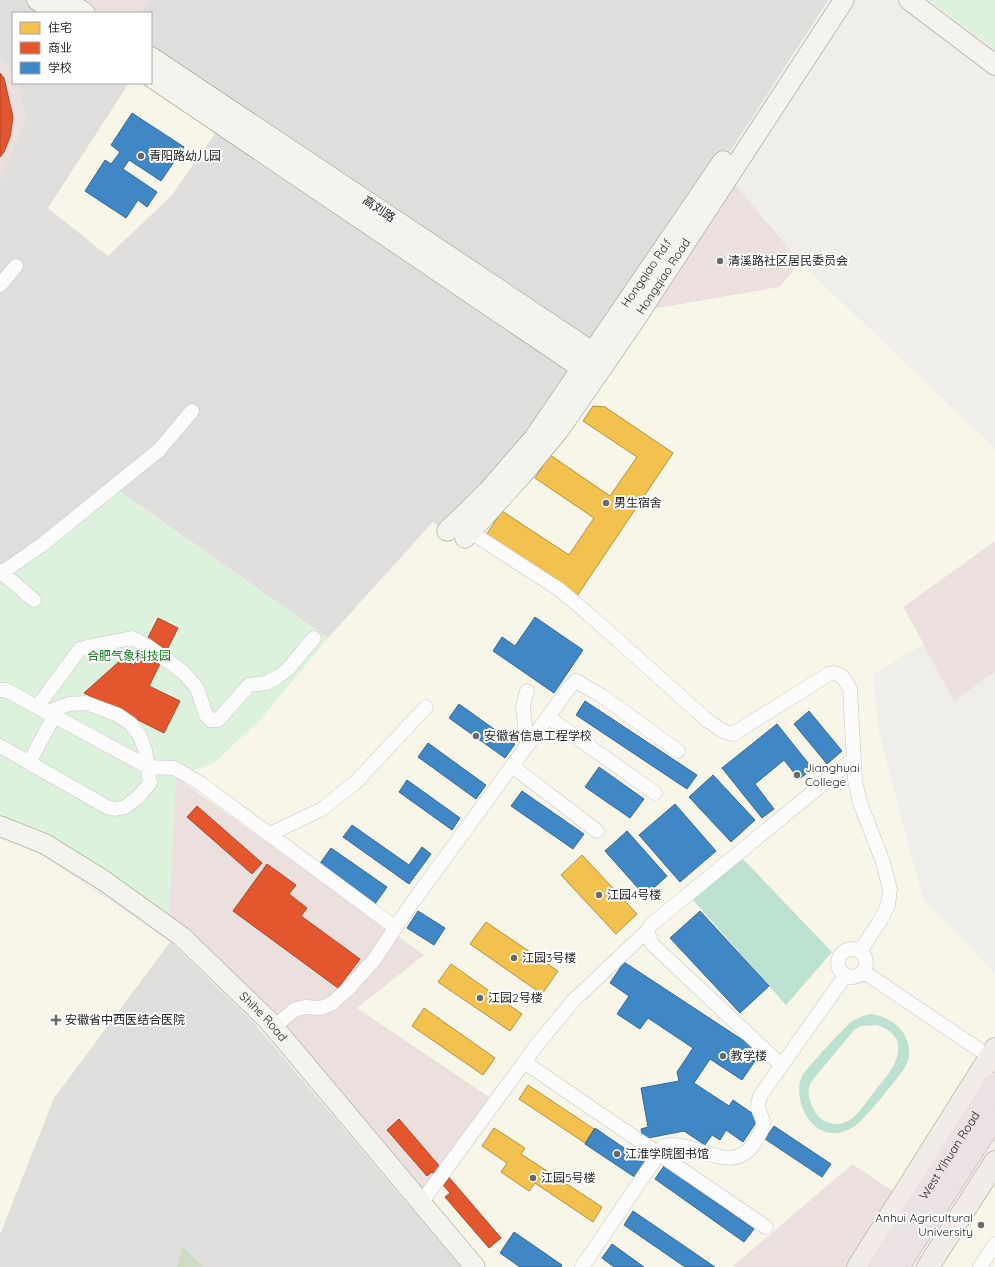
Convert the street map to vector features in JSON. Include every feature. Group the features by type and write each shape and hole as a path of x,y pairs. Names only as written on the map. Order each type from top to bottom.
{"highway":[{"name":"West Yihuan Road","path":"879,1267 995,1084"},
{"name":"West Yihuan Road","path":"898,1267 995,1116"}],"main road":[{"path":"858,1267 993,1053"},
{"path":"928,1267 995,1162"}],"street":[{"path":"37,0 55,12"},
{"path":"65,0 83,12"},
{"name":"Hongqiao Rd.f","path":"460,531 488,491 594,365 828,0"},
{"name":"Hongqiao Road","path":"594,365 844,0"},
{"path":"909,0 995,65"},
{"path":"930,0 995,49"},
{"name":"高刘路","path":"152,58 594,365"},
{"name":"高刘路","path":"152,78 594,365"},
{"path":"0,285 16,266"},
{"path":"34,600 1,573 44,544 159,450 192,411"},
{"path":"460,531 560,590 708,721 723,731 734,734 829,674 835,673 843,677 850,689 852,760 860,803 883,862 890,889 888,905 880,921 860,952"},
{"path":"29,762 46,712 80,649 96,644 132,638 146,645 183,672 197,688 206,715 211,720 218,720 249,685 266,683 288,669 314,638"},
{"path":"274,1027 294,1010 305,1007 321,1008 330,1004 347,990 374,960 412,903 569,688 576,681 602,696 678,751"},
{"path":"0,690 6,690 148,767 174,768 200,783 396,928"},
{"path":"527,691 523,706 527,746"},
{"path":"0,746 107,807 115,808 125,806 150,783 148,767 140,736 131,724 118,715 86,703 69,704 46,712"},
{"path":"270,834 322,810 356,782 426,707"},
{"path":"548,717 655,793"},
{"path":"421,1202 524,1062 573,1001 647,931 652,924 852,760"},
{"path":"512,766 597,830"},
{"name":"Shihe Road","path":"0,826 51,848 103,880 181,936 274,1027 475,1267"},
{"name":"Shihe Road","path":"0,839 43,856 170,942 253,1022 461,1267"},
{"path":"647,931 652,944 781,1065"},
{"path":"852,949 860,952 866,960 864,972 854,978 845,976 841,973 838,964 840,955 852,949"},
{"path":"864,972 993,1053"},
{"path":"582,1267 664,1146 672,1144 706,1155 732,1158 748,1152 763,1127 758,1107 760,1096 845,976"},
{"path":"524,1062 766,1227"},
{"path":"980,1267 995,1244"}],"shaded area":[{"path":"0,0 55,0 73,12 12,12 12,72 0,58"},
{"path":"55,0 149,0 141,12 73,12"},
{"path":"149,0 828,0 744,130 589,358 447,531 433,522 328,638 114,487 0,571 0,178 26,120 17,84 128,84 49,208 108,256 147,84 152,84 152,12 141,12"},
{"path":"0,58 12,72 12,84 17,84 26,120 0,178"},
{"name":"青阳路幼儿园","path":"152,83 228,116 171,196 108,256 48,208 128,84"},
{"name":"清溪路社区居民委员会","path":"729,177 800,262 780,287 641,311"},
{"name":"Jianghuai College","path":"800,262 995,449 995,541 903,607 924,644 873,674 879,733 923,899 995,973 995,1049 902,1197 852,1164 732,1267 475,1267 421,1203 495,1101 357,1008 424,955 176,777 215,762 259,721 328,638 433,522 447,531 641,311 780,287"},
{"path":"995,541 995,672 954,701 903,607"},
{"path":"176,777 425,955 357,1008 496,1101 421,1203 268,1020 168,927"},
{"name":"安徽省中西医结合医院","path":"0,839 43,856 170,942 54,1098 0,1234"},
{"path":"170,942 253,1022 461,1267 203,1267 184,1246 177,1267 0,1267 0,1234 54,1098"},
{"path":"853,1164 902,1197 858,1267 732,1267"},
{"name":"Anhui Agricultural University","path":"995,1183 995,1267 940,1267"}],"green space":[{"path":"930,0 995,0 995,49"},
{"name":"合肥气象科技园","path":"113,487 328,638 259,721 215,762 176,777 168,927 0,826 0,685 2,680 0,679 0,574"},
{"path":"742,858 832,952 786,1005 693,900"},
{"path":"870,1014 885,1018 903,1032 909,1047 909,1057 904,1069 895,1081 859,1123 845,1131 833,1133 826,1132 813,1124 803,1109 799,1092 802,1076 810,1065 851,1022","holes":["877,1025 891,1032 896,1038 898,1052 894,1065 861,1110 850,1120 837,1124 822,1120 812,1106 810,1100 808,1093 811,1082 854,1030 861,1026"]},
{"path":"183,1246 203,1267 177,1267"}],"building: 住宅":[{"name":"男生宿舍","path":"593,406 605,407 673,453 577,596 486,535 502,511 569,555 594,518 535,478 550,455 610,496 637,457 583,421"},
{"name":"江园4号楼","path":"582,855 637,914 616,934 561,875"},
{"name":"江园3号楼","path":"486,922 558,971 542,994 470,944"},
{"name":"江园2号楼","path":"451,964 522,1014 510,1031 438,982"},
{"path":"424,1008 495,1058 483,1075 412,1026"},
{"path":"528,1085 594,1129 585,1143 519,1099"},
{"name":"江园5号楼","path":"494,1128 525,1148 521,1154 602,1207 593,1222 535,1183 529,1191 501,1172 507,1163 482,1146"}],"building: 商业":[{"path":"0,73 4,78 13,117 10,137 4,152 0,157"},
{"path":"158,618 178,628 149,686 180,701 164,733 84,693 122,659 134,665"},
{"path":"197,806 262,863 252,874 187,817"},
{"path":"267,864 296,885 289,894 307,908 301,916 360,959 338,988 233,911"},
{"path":"399,1119 501,1238 489,1248 445,1197 450,1193 432,1172 427,1176 387,1130"}],"building: 学校":[{"path":"132,113 184,147 161,181 129,160 123,169 157,192 147,207 138,200 126,218 85,191 105,160 111,164 120,152 111,145"},
{"path":"535,617 583,650 554,693 493,651 502,637 515,646"},
{"path":"585,701 697,775 687,789 576,715"},
{"path":"459,704 515,744 505,758 449,718"},
{"path":"809,711 842,751 827,764 794,724"},
{"path":"777,724 813,769 799,779 784,760 755,784 774,809 762,818 722,768"},
{"path":"428,743 486,785 476,799 418,757"},
{"path":"599,767 644,799 630,818 585,787"},
{"path":"713,775 755,820 731,842 689,797"},
{"path":"407,780 460,818 452,830 399,792"},
{"path":"522,791 584,834 573,849 511,806"},
{"path":"675,804 716,851 680,882 639,835"},
{"path":"352,825 409,865 422,847 431,854 409,884 343,837"},
{"path":"627,831 667,876 645,896 605,851"},
{"path":"331,848 387,887 375,904 319,865"},
{"path":"418,911 445,928 434,945 407,928"},
{"path":"700,911 769,986 740,1013 670,938"},
{"name":"教学楼","path":"624,962 761,1052 742,1080 710,1059 694,1083 729,1106 733,1100 759,1118 743,1142 726,1130 720,1140 712,1135 705,1145 684,1131 643,1139 641,1129 648,1127 641,1088 679,1081 677,1072 693,1048 648,1018 640,1029 617,1014 629,996 610,983"},
{"path":"774,1126 831,1164 822,1177 765,1139"},
{"name":"江淮学院图书馆","path":"595,1128 649,1165 639,1180 585,1144"},
{"path":"664,1166 754,1229 744,1242 655,1179"},
{"path":"633,1211 715,1267 685,1267 624,1225"},
{"path":"514,1232 562,1265 561,1267 520,1267 500,1253"},
{"path":"612,1244 644,1267 614,1267 602,1258"}],"place":[{"name":"青阳路幼儿园","path":"141,156"},
{"name":"清溪路社区居民委员会","path":"720,261"},
{"name":"男生宿舍","path":"606,503"},
{"name":"安徽省信息工程学校","path":"476,736"},
{"name":"Jianghuai College","path":"797,775"},
{"name":"江园4号楼","path":"599,895"},
{"name":"江园3号楼","path":"514,958"},
{"name":"江园2号楼","path":"480,998"},
{"name":"安徽省中西医结合医院","path":"56,1020"},
{"name":"教学楼","path":"723,1056"},
{"name":"江淮学院图书馆","path":"617,1154"},
{"name":"江园5号楼","path":"533,1178"},
{"name":"Anhui Agricultural University","path":"981,1225"}]}
